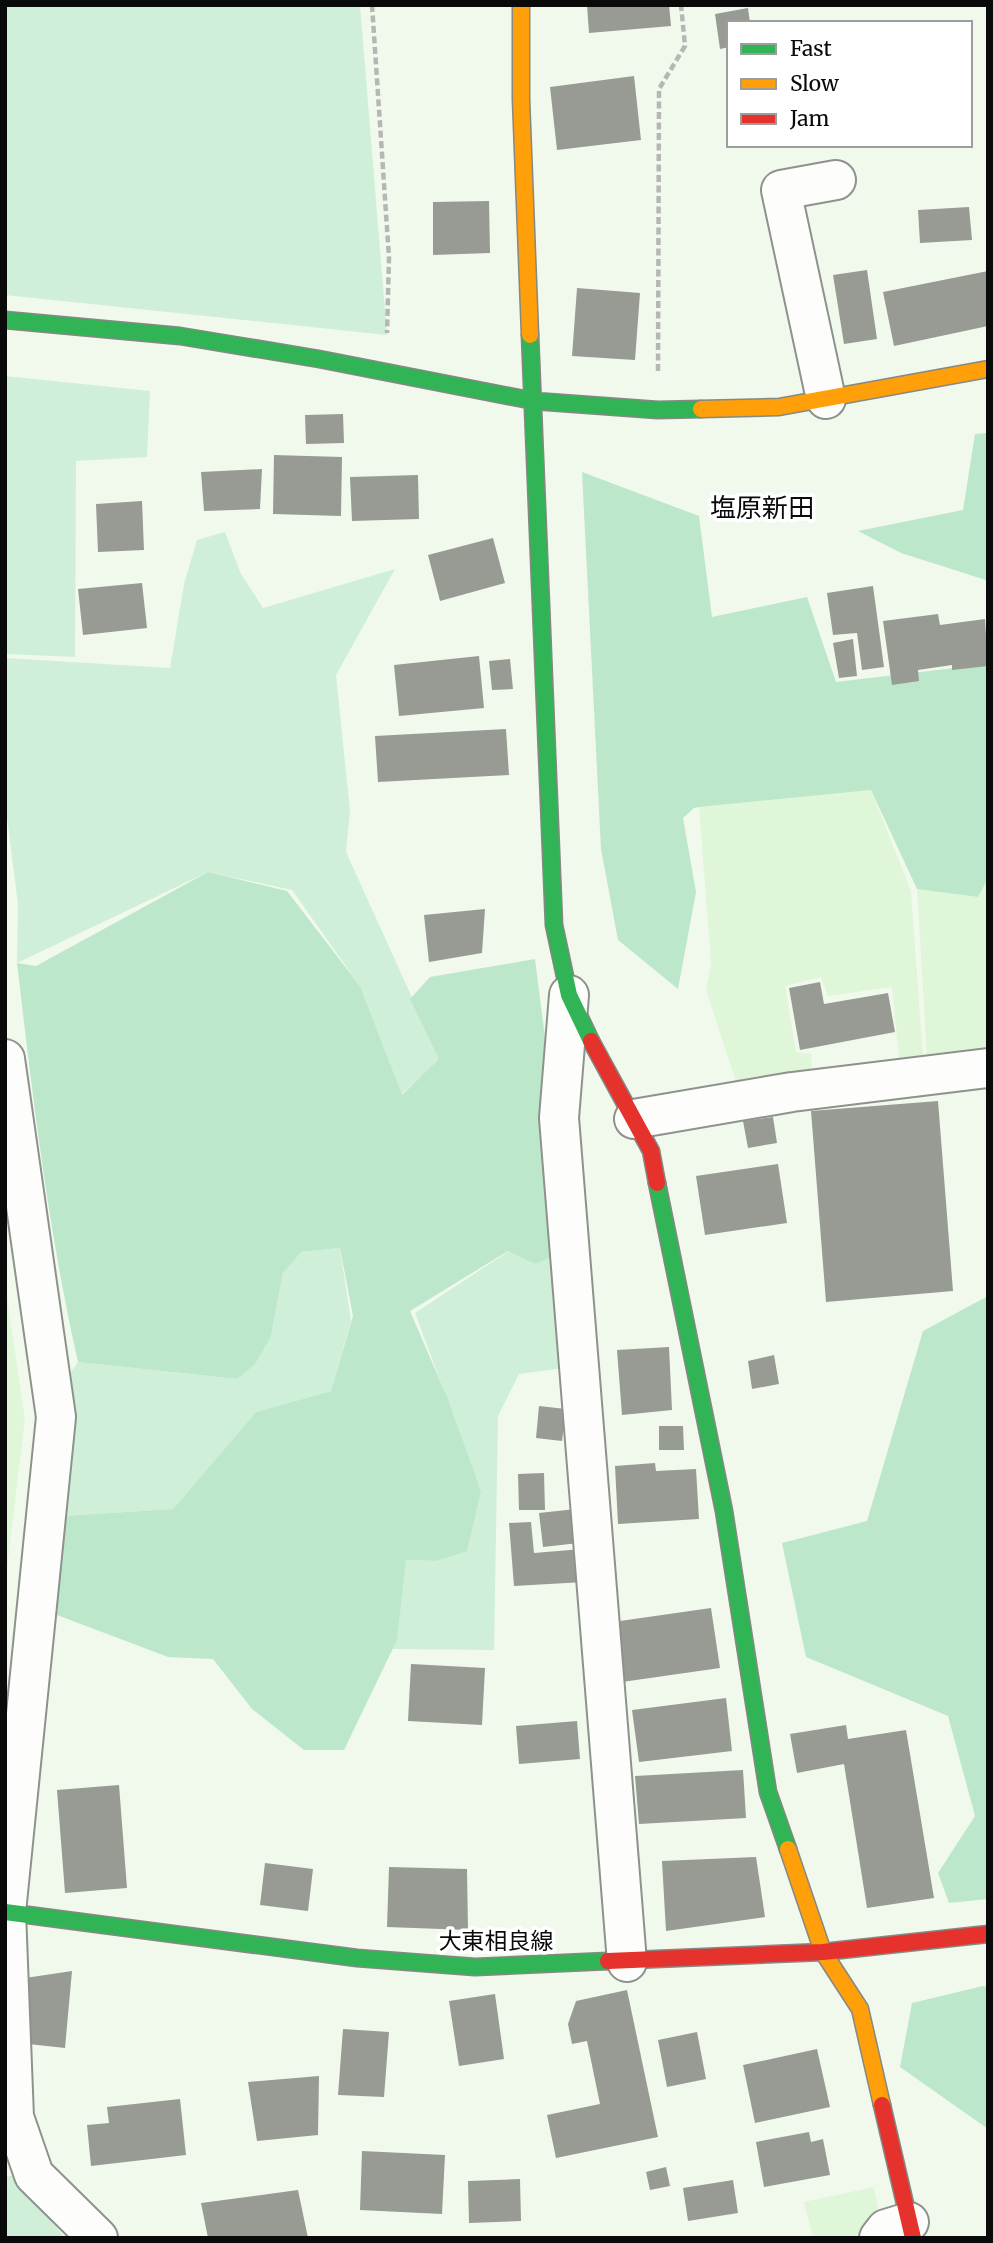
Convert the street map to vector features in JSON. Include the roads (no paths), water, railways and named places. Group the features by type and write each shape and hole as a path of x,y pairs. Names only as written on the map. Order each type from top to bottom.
{"street":[{"path":"520,5 521,99 554,925 569,995 651,1151 724,1511 768,1792 823,1952 860,2009 901,2232"},
{"path":"826,399 781,190 836,180"},
{"path":"5,320 180,336 534,401 657,410 779,407 988,369"},
{"path":"569,995 559,1118 627,1962"},
{"path":"5,1059 56,1417 6,1912 14,2117 34,2175 98,2238"},
{"path":"634,1119 793,1091 988,1068"},
{"name":"大東相良線","path":"6,1912 357,1958 475,1967 823,1952 988,1934"}],"district":[{"name":"塩原新田","path":"762,508"}]}
